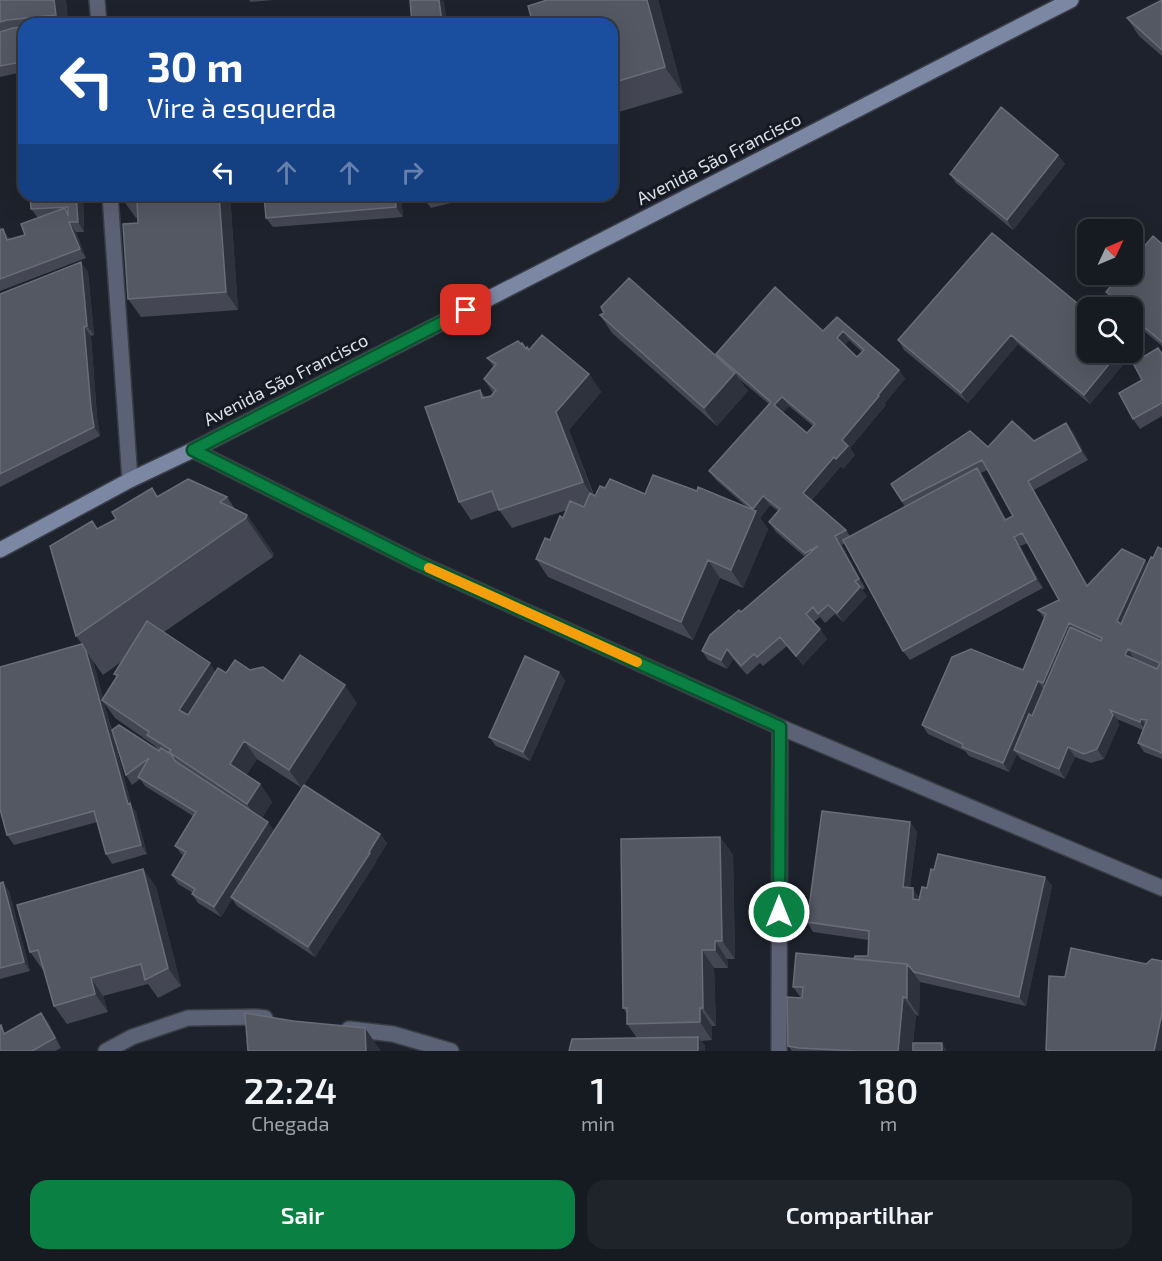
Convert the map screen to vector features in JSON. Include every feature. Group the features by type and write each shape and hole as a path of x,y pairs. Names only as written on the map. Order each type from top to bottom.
{"street":[{"path":"97,0 98,18"},
{"name":"Avenida São Francisco","path":"0,550 130,480 193,450 1050,5 1071,0"},
{"path":"111,201 130,480"},
{"path":"193,450 416,562 780,727 1162,888"},
{"path":"779,1051 780,727"},
{"path":"106,1051 132,1036 188,1018 256,1017 279,1020"},
{"path":"336,1027 393,1034 451,1051"}],"building":[{"path":"0,0 54,0 56,15 0,22"},
{"path":"410,0 439,0 441,18 412,18"},
{"path":"547,0 647,0 665,67 618,81 618,18 531,18 528,6"},
{"path":"1162,0 1162,50 1127,18"},
{"path":"18,28 18,63 0,66 0,32"},
{"path":"1001,107 1058,155 1007,220 950,174"},
{"path":"30,201 76,201 78,222 69,222 80,249 0,279 0,230 3,229 7,240 25,235 21,224 65,208 68,216 68,207 31,209"},
{"path":"137,201 219,201 226,292 128,299 123,224 138,223"},
{"path":"265,201 396,201 396,207 266,218"},
{"path":"992,233 1077,303 1077,363 1110,363 1084,395 1011,335 961,393 898,340"},
{"path":"1153,236 1162,244 1162,342 1143,326 1143,297 1112,297 1106,292 1112,285 1143,285 1143,248"},
{"path":"81,262 87,326 84,327 94,427 0,474 0,294"},
{"path":"629,278 735,373 704,408 600,315 604,313 601,307"},
{"path":"775,287 823,331 837,317 899,370 842,440 848,446 836,459 834,457 803,493 846,530 835,536 859,579 855,581 860,587 837,613 828,605 818,614 813,607 806,614 820,629 796,656 780,637 757,657 754,654 741,666 727,649 721,660 702,651 710,635 739,610 741,612 818,546 805,553 769,522 780,509 763,496 753,509 709,471 771,402 716,354","holes":["843,331 864,350 857,357 837,338","782,397 815,424 807,433 774,405"]},
{"path":"542,335 589,374 556,412 583,482 499,510 492,491 459,502 425,407 480,390 482,398 491,396 496,390 484,379 496,364 487,358 518,341 529,350"},
{"path":"1158,348 1162,354 1162,403 1133,419 1119,393 1142,380 1133,363 1143,363 1143,357"},
{"path":"1012,421 1034,441 1066,423 1081,451 1028,481 1087,586 1122,549 1145,560 1117,621 1121,624 1151,557 1153,558 1158,547 1162,549 1162,753 1138,743 1147,720 1141,719 1140,722 1110,710 1113,715 1097,749 1084,754 1068,747 1059,769 1014,750 1029,714 1032,716 1070,627 1101,641 1102,638 1069,623 1043,683 1038,681 1003,763 962,747 963,744 922,725 952,657 971,649 1023,670 1046,614 1038,610 1059,600 1022,533 1014,537 1036,579 903,651 843,540 977,468 1005,520 1013,516 982,460 902,501 891,484 970,431 988,447","holes":["1128,649 1160,663 1157,669 1125,655"]},
{"path":"653,475 697,491 698,487 756,511 731,570 708,560 681,622 536,559 545,538 550,540 560,516 563,518 570,501 584,507 590,493 595,496 600,486 605,488 610,479 645,494"},
{"path":"188,479 227,497 220,502 247,515 246,518 76,636 50,546 92,521 97,529 116,519 112,512 152,488 157,497"},
{"path":"147,621 210,663 179,710 188,715 218,668 226,673 235,660 250,670 263,667 283,681 300,655 345,685 289,770 244,741 230,764 260,784 247,804 169,752 171,750 147,735 149,732 102,700 118,675 114,674"},
{"path":"82,644 86,651 141,845 106,854 94,811 7,835 0,809 0,667"},
{"path":"525,656 559,672 523,752 489,737"},
{"path":"119,725 159,751 161,748 171,754 175,761 268,822 214,907 192,894 195,889 172,875 186,852 175,846 196,812 138,777 149,758 126,775 112,730"},
{"path":"304,785 380,834 308,947 231,897"},
{"path":"822,811 910,822 903,887 913,888 913,899 919,900 922,887 927,888 931,869 934,870 938,854 1045,877 1019,997 914,972 907,964 854,959 855,956 868,956 869,931 807,922"},
{"path":"720,837 722,941 715,941 715,950 702,950 703,1008 700,1008 700,1022 627,1024 627,1008 623,1008 621,839"},
{"path":"143,869 168,968 145,980 141,964 91,978 95,994 54,1006 38,950 30,952 17,905"},
{"path":"3,882 24,962 0,968 0,883"},
{"path":"1071,948 1146,964 1152,959 1162,961 1162,1013 1154,1051 1046,1050 1049,976 1065,977"},
{"path":"796,953 907,964 907,998 903,997 898,1051 857,1051 788,1046 787,997 802,998 803,987 793,987"},
{"path":"41,1013 55,1038 32,1051 0,1051 1,1025 4,1034"},
{"path":"245,1013 293,1021 365,1028 366,1051 248,1051"},
{"path":"698,1037 698,1051 569,1051 572,1039"},
{"path":"913,1043 942,1043 942,1051 913,1051"}],"slow traffic":[{"path":"429,568 637,662"}],"route":[{"path":"466,310 193,450 416,562 780,727 779,912"}]}
